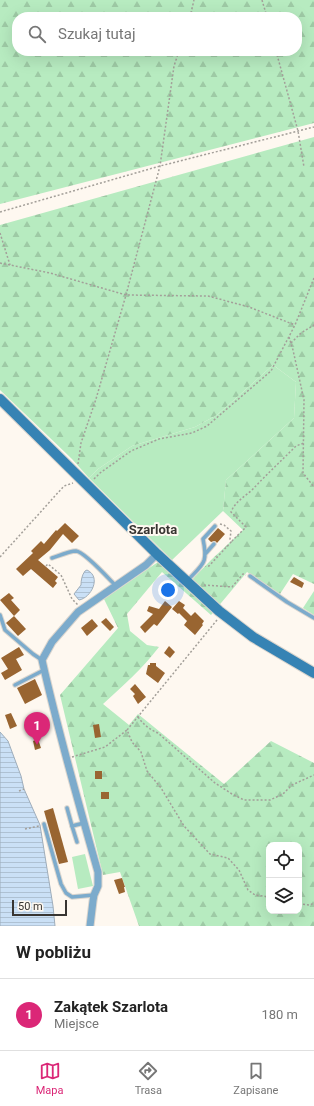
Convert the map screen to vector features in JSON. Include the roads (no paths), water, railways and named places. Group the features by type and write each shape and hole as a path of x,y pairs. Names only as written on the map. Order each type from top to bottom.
{"street":[{"path":"0,399 157,554 219,611 253,637 314,673"},
{"path":"90,926 94,895 98,886 98,872 66,759 42,660 52,642 78,612 146,565 157,554"}],"lane":[{"path":"186,581 204,563 206,553 203,539 214,526"},
{"path":"206,553 214,544"},
{"path":"52,558 75,551 79,552 89,559 116,586"},
{"path":"250,576 287,602 314,618"},
{"path":"0,615 5,630 42,660"},
{"path":"15,685 44,670"},
{"path":"67,808 77,842"},
{"path":"72,826 84,823"},
{"path":"40,828 45,826 61,884 66,893 72,897 94,895"}],"water":[{"path":"87,570 94,577 93,587 87,595 79,600 74,594 81,585 82,576"},
{"path":"0,732 8,741 21,776 24,789 40,825 55,926 0,926"}],"place":[{"name":"Zakątek Szarlota","path":"37,745"}],"district":[{"name":"Szarlota","path":"153,529"}]}
